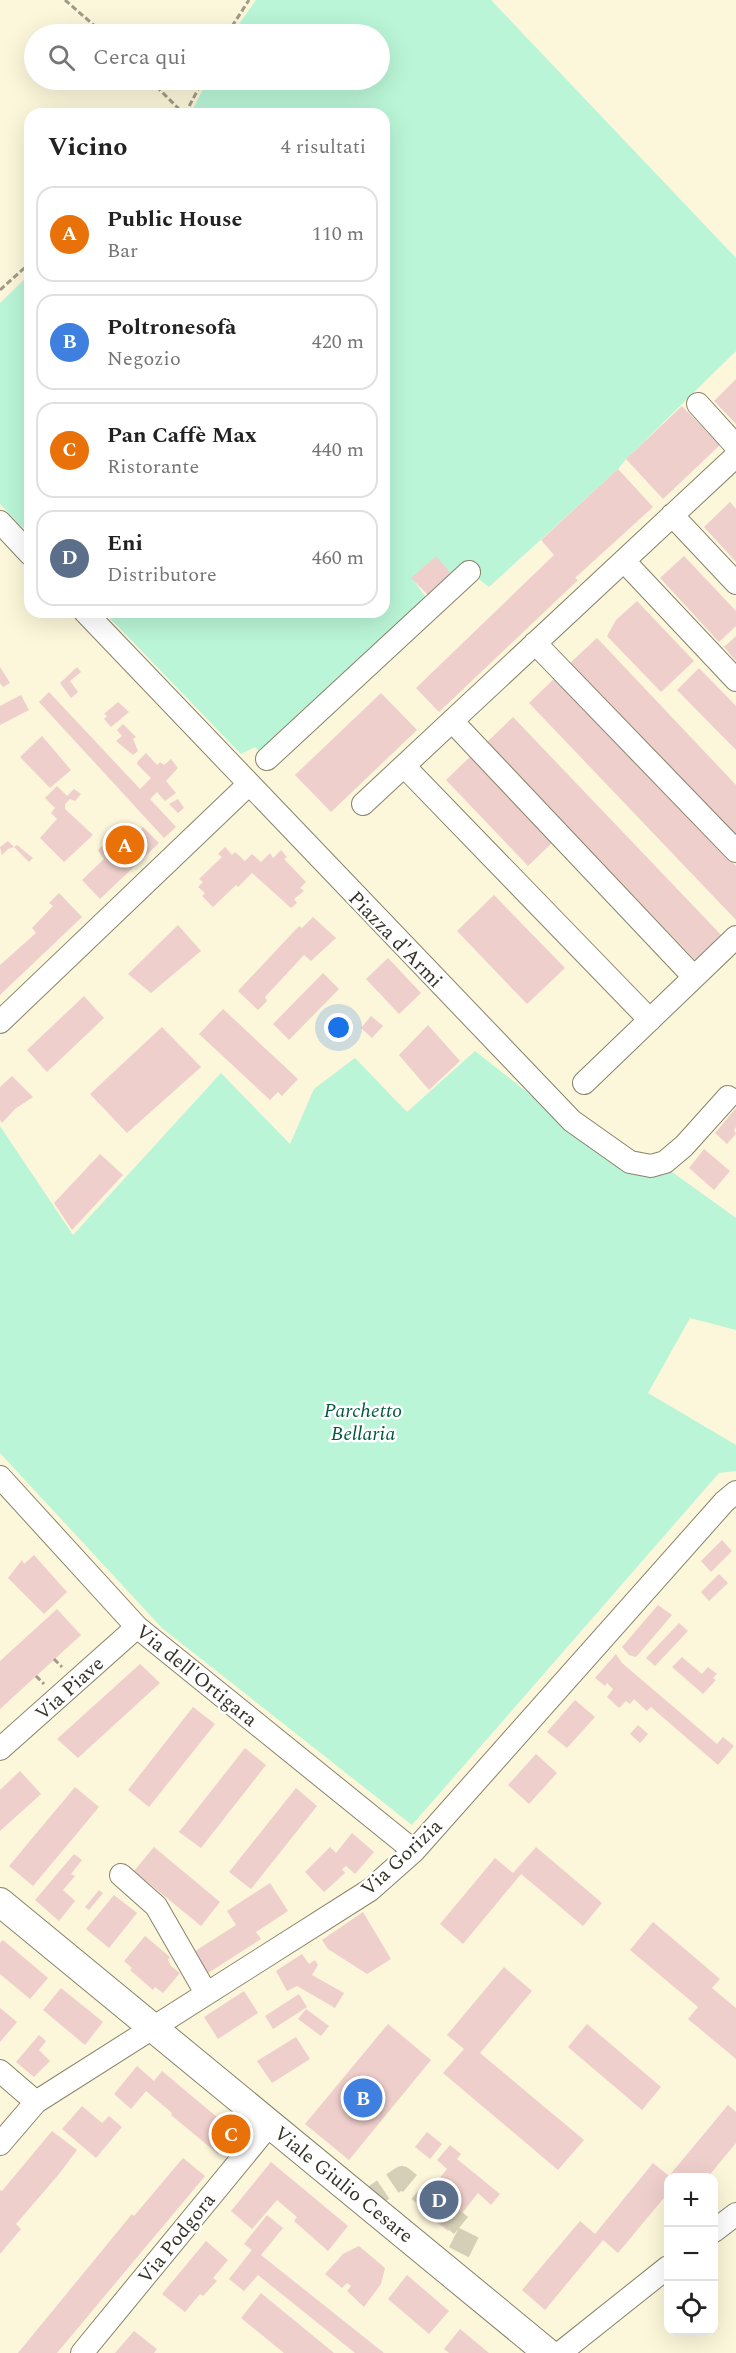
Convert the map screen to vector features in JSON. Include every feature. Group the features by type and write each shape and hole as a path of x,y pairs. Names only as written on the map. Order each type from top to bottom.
{"main road":[{"name":"Viale Giulio Cesare","path":"0,1902 548,2353"}],"street":[{"path":"698,404 736,446"},
{"path":"363,804 736,456"},
{"path":"672,515 736,583"},
{"path":"0,522 24,548"},
{"path":"624,561 736,680"},
{"path":"267,759 469,572"},
{"name":"Piazza d'Armi","path":"91,618 572,1121 630,1162 651,1166 665,1162 684,1146 728,1096"},
{"path":"536,643 736,851"},
{"path":"452,721 694,977"},
{"path":"404,766 650,1020"},
{"path":"0,1022 248,785"},
{"path":"584,1083 736,937"},
{"name":"Via dell'Ortigara","path":"0,1477 137,1627 414,1851"},
{"name":"Via Gorizia","path":"0,2144 36,2102 370,1890 414,1851 724,1502 736,1492"},
{"name":"Via Piave","path":"0,1749 137,1627"},
{"path":"121,1875 156,1906 206,1993"},
{"path":"0,2071 36,2102"},
{"name":"Via Podgora","path":"82,2353 270,2124"},
{"path":"718,2228 736,2214"},
{"path":"560,2353 664,2271"}],"path":[{"path":"65,0 93,24"},
{"path":"233,24 249,0"},
{"path":"160,90 178,108"},
{"path":"187,108 197,90"},
{"path":"0,290 24,268"},
{"path":"54,1659 67,1673"}],"green space":[{"path":"256,0 491,0 736,258 736,351 618,469 489,587 469,572 453,576 435,557 412,578 432,606 267,759 255,747 241,754 110,618 390,618 390,108 193,108 203,90 390,90 390,24 239,24"},
{"path":"24,280 24,529 0,504 0,303"},
{"name":"Parchetto Bellaria","path":"475,1051 625,1169 668,1169 736,1218 736,1330 690,1318 648,1393 736,1445 736,1471 719,1473 412,1825 162,1628 0,1453 0,1126 73,1235 221,1073 290,1144 314,1089 355,1058 407,1112"}],"building":[{"path":"736,379 736,424 714,401"},
{"path":"682,406 720,445 663,499 626,459"},
{"path":"618,469 653,507 575,578 578,580 439,712 416,688 554,555 541,540"},
{"path":"730,502 736,509 736,562 704,527"},
{"path":"436,556 453,576 430,597 411,578"},
{"path":"684,556 736,611 736,626 719,642 660,578"},
{"path":"637,601 694,661 661,692 607,636 616,620"},
{"path":"736,636 736,661 724,647"},
{"path":"597,638 736,785 736,838 570,663"},
{"path":"0,667 10,683 3,687 0,683"},
{"path":"77,667 81,672 70,681 78,692 71,698 60,683"},
{"path":"699,668 736,706 736,750 677,690"},
{"path":"556,677 736,866 736,920 529,703"},
{"path":"49,692 140,789 151,778 137,764 146,753 157,765 160,762 164,765 171,759 178,768 166,781 176,793 165,801 157,792 150,799 176,827 164,838 39,702"},
{"path":"381,693 417,730 331,812 295,775"},
{"path":"21,695 29,710 0,725 0,706"},
{"path":"118,702 129,712 111,727 104,719 107,716 104,714"},
{"path":"513,717 724,938 698,963 487,742"},
{"path":"123,724 136,737 133,739 138,751 133,755 116,741 122,736 117,730"},
{"path":"42,736 71,770 50,788 20,757"},
{"path":"472,755 553,842 528,866 446,780"},
{"path":"57,786 67,796 74,789 81,794 75,801 70,799 65,804 65,809 93,835 64,862 40,838 57,819 51,813 55,808 45,798"},
{"path":"178,799 184,808 178,813 169,804"},
{"path":"143,827 159,843 100,899 82,880 104,859 98,850 119,829 130,840"},
{"path":"8,841 14,847 2,855 0,847"},
{"path":"17,845 33,858 29,862 14,847"},
{"path":"225,847 232,855 235,852 245,861 252,854 261,862 270,853 273,858 281,850 287,857 284,859 306,882 300,888 304,891 294,899 297,903 291,908 252,873 213,907 202,896 205,893 198,887 203,882 199,879 222,857 218,854"},
{"path":"59,893 82,917 0,995 0,965 36,933 32,928 53,906 49,903"},
{"path":"494,895 565,968 527,1004 457,931"},
{"path":"313,917 336,938 311,961 304,955 265,997 267,1001 258,1010 238,991 299,926 302,928"},
{"path":"178,925 201,951 151,993 128,974"},
{"path":"388,958 421,993 399,1014 366,979"},
{"path":"323,973 339,989 289,1040 273,1024"},
{"path":"84,996 104,1018 47,1072 27,1050"},
{"path":"223,1009 298,1079 282,1096 278,1092 270,1100 199,1034"},
{"path":"371,1016 383,1026 372,1038 361,1028"},
{"path":"428,1025 460,1061 429,1090 399,1055"},
{"path":"162,1027 201,1067 127,1133 90,1094"},
{"path":"12,1076 33,1097 15,1109 2,1123 0,1120 0,1087"},
{"path":"736,1108 734,1130 736,1134 727,1144 715,1133"},
{"path":"704,1149 730,1171 714,1190 689,1168"},
{"path":"100,1154 123,1175 72,1230 54,1203"},
{"path":"722,1540 732,1551 711,1572 701,1561"},
{"path":"34,1555 67,1592 44,1614 8,1578 22,1560 24,1564"},
{"path":"719,1574 728,1583 709,1601 701,1592"},
{"path":"658,1605 672,1615 636,1657 629,1655 622,1647"},
{"path":"57,1609 81,1635 0,1709 0,1661"},
{"path":"679,1623 688,1631 655,1666 646,1658"},
{"path":"616,1654 622,1663 717,1744 723,1737 734,1746 718,1765 651,1707 647,1711 634,1699 630,1704 626,1701 619,1708 607,1697 613,1689 607,1683 605,1686 595,1678"},
{"path":"682,1657 702,1674 708,1667 717,1674 713,1678 716,1680 703,1694 672,1667"},
{"path":"140,1664 160,1683 78,1758 57,1739"},
{"path":"575,1700 595,1717 567,1748 547,1732"},
{"path":"193,1707 215,1724 149,1807 128,1790"},
{"path":"638,1725 648,1734 640,1743 630,1734"},
{"path":"245,1748 266,1765 201,1848 179,1832"},
{"path":"536,1754 557,1773 529,1804 508,1785"},
{"path":"20,1771 41,1794 0,1831 0,1790"},
{"path":"75,1787 99,1807 33,1886 9,1866"},
{"path":"296,1788 317,1806 251,1889 229,1872"},
{"path":"352,1833 374,1852 355,1874 346,1866 342,1869 345,1873 324,1892 305,1872 330,1847 336,1853"},
{"path":"154,1847 220,1902 201,1926 134,1871"},
{"path":"536,1847 602,1903 583,1926 521,1874 463,1944 440,1924 495,1858 513,1873"},
{"path":"74,1854 82,1860 71,1874 75,1876 63,1890 75,1901 59,1921 35,1900"},
{"path":"270,1883 288,1911 256,1932 261,1939 202,1977 189,1955 236,1925 227,1911"},
{"path":"99,1890 103,1893 89,1910 85,1907"},
{"path":"114,1895 137,1913 109,1948 86,1929"},
{"path":"363,1912 391,1959 367,1974 328,1949 322,1940"},
{"path":"653,1922 720,1979 712,1988 736,2008 736,2059 688,2019 698,2007 630,1950"},
{"path":"145,1936 170,1957 168,1960 171,1966 180,1973 163,1993 155,1987 153,1990 130,1970 132,1968 124,1961"},
{"path":"3,1940 48,1978 30,1999 0,1974 0,1943"},
{"path":"302,1954 309,1964 315,1960 318,1965 312,1975 344,1993 335,2008 297,1986 287,1991 276,1971"},
{"path":"504,1967 532,1991 480,2053 584,2140 558,2170 443,2073 464,2049 447,2035"},
{"path":"61,1988 103,2022 85,2045 43,2010"},
{"path":"244,1991 258,2013 218,2039 204,2017"},
{"path":"299,1994 307,2007 273,2029 265,2016"},
{"path":"0,2008 17,2022 0,2042"},
{"path":"306,2009 329,2026 321,2036 298,2019"},
{"path":"388,2024 431,2060 349,2160 305,2124"},
{"path":"587,2024 661,2087 642,2110 568,2047"},
{"path":"39,2035 46,2041 39,2050 50,2061 34,2077 16,2062"},
{"path":"296,2037 310,2059 272,2083 257,2061"},
{"path":"137,2066 154,2081 162,2071 236,2133 218,2154 146,2091 131,2109 114,2094"},
{"path":"728,2105 736,2112 736,2143 711,2173 671,2173"},
{"path":"82,2106 102,2123 109,2116 122,2127 96,2158 62,2129"},
{"path":"52,2131 77,2150 16,2224 21,2229 0,2254 0,2190 2,2191"},
{"path":"427,2132 442,2144 430,2159 415,2147"},
{"path":"450,2145 461,2154 457,2159 500,2194 491,2205 478,2193 448,2231 417,2207 447,2169 437,2160"},
{"path":"183,2158 205,2176 57,2353 18,2353 132,2214 134,2216"},
{"path":"271,2162 348,2226 328,2251 294,2221 297,2217 277,2200 252,2229 231,2211"},
{"path":"653,2163 665,2173 664,2198 618,2253 603,2240 545,2310 522,2290 580,2221 595,2234"},
{"path":"267,2215 283,2228 261,2255 384,2353 355,2353 258,2275 244,2291 229,2279 252,2250 244,2244"},
{"path":"206,2241 228,2260 213,2278 217,2281 203,2296 200,2294 185,2312 162,2294"},
{"path":"359,2246 385,2268 381,2284 364,2307 347,2291 351,2286 347,2283 342,2288 325,2274 343,2254"},
{"path":"407,2275 449,2311 429,2334 388,2299"},
{"path":"261,2293 334,2353 284,2353 241,2318"},
{"path":"460,2329 489,2353 449,2353 444,2349"},
{"path":"134,2331 157,2349 154,2353 115,2353"}],"tunnel":[{"path":"365,2202 402,2177 469,2232 449,2272"}],"place":[{"name":"Public House","path":"125,845"},
{"name":"Poltronesofà","path":"363,2098"},
{"name":"Pan Caffè Max","path":"231,2134"},
{"name":"Eni","path":"439,2200"}]}
